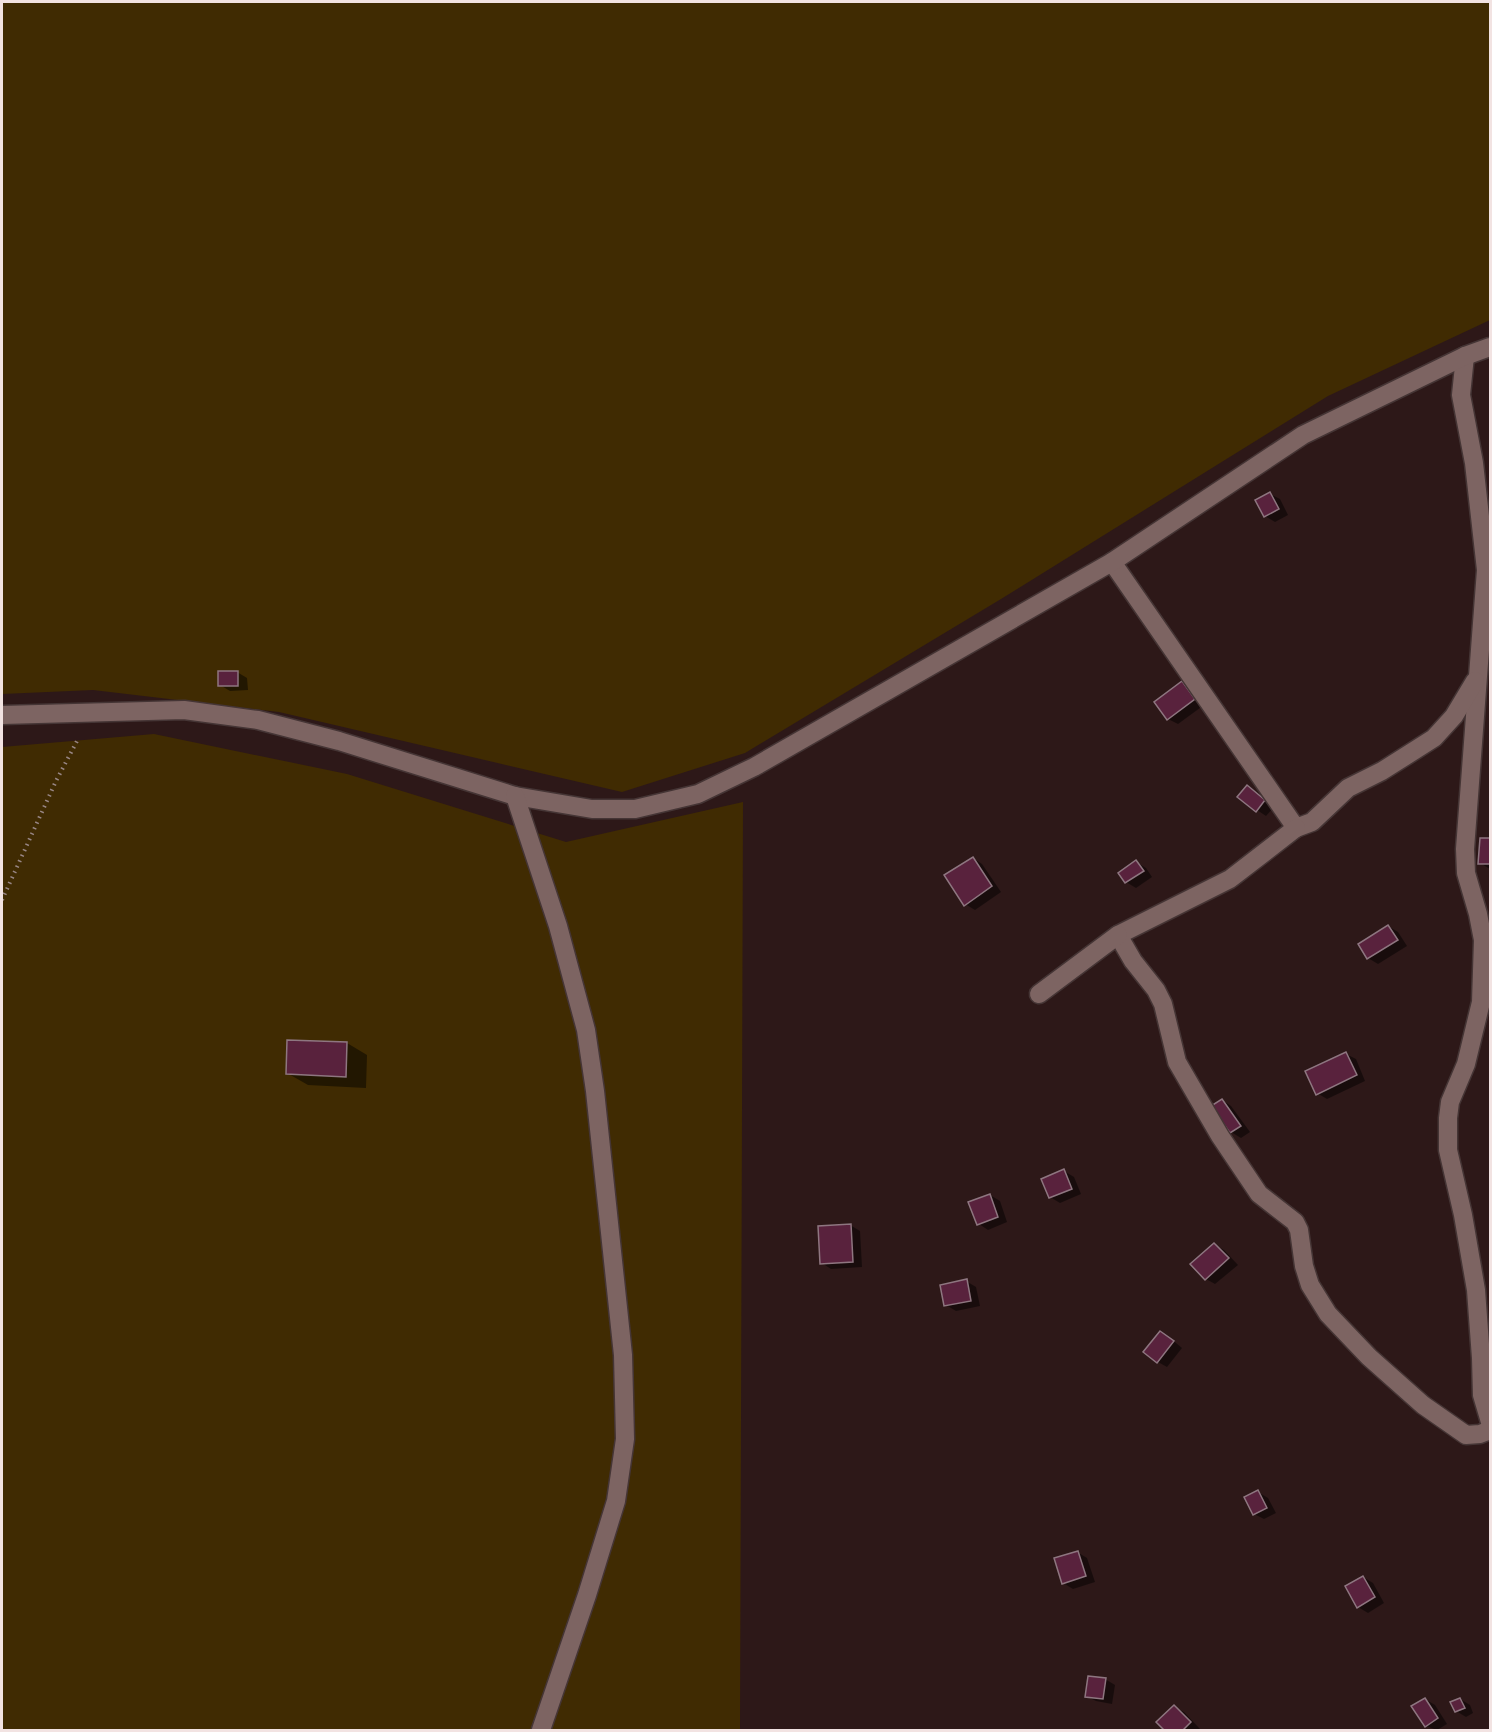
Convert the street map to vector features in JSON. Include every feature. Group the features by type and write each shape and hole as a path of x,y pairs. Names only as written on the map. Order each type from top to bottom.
{"street":[{"path":"2,715 183,710 258,720 339,741 515,796 591,809 635,809 698,794 753,768 1112,562 1303,435 1465,356 1491,347"},
{"path":"1465,356 1461,395 1473,463 1486,570 1464,849 1466,873 1478,914 1482,940 1481,1002 1469,1053 1450,1102 1448,1149 1463,1215 1476,1290 1482,1395 1491,1422"},
{"path":"1112,562 1296,828"},
{"path":"1038,994 1118,936 1230,879 1296,828 1312,822 1348,788 1382,771 1434,738 1454,716 1478,675"},
{"path":"515,796 558,926 585,1030 596,1101 624,1365 625,1439 616,1501 587,1596 541,1731"},
{"path":"1118,936 1133,961 1156,990 1163,1004 1176,1062 1220,1136 1259,1194 1295,1222 1299,1230 1304,1266 1310,1285 1328,1314 1369,1357 1423,1405 1466,1435 1491,1430"}],"path":[{"path":"2,900 56,781 93,712"}],"shaded area":[{"path":"2,2 1490,2 1490,320 1328,396 1001,599 745,753 622,792 279,712 93,690 2,694"},
{"path":"154,734 347,774 566,842 743,802 740,1730 2,1730 2,747"}],"building":[{"path":"1270,492 1279,509 1264,517 1255,500"},
{"path":"218,671 238,671 238,686 218,686"},
{"path":"1182,681 1195,699 1167,720 1154,702"},
{"path":"1247,785 1265,800 1256,812 1237,797"},
{"path":"1480,838 1490,838 1490,864 1478,864"},
{"path":"973,857 992,886 964,906 944,875"},
{"path":"1136,860 1144,871 1125,883 1118,873"},
{"path":"1388,925 1398,940 1367,959 1358,944"},
{"path":"287,1040 347,1042 346,1077 286,1074"},
{"path":"1346,1052 1357,1075 1316,1095 1305,1071"},
{"path":"1222,1099 1241,1126 1230,1133 1211,1106"},
{"path":"1064,1169 1072,1189 1049,1198 1041,1179"},
{"path":"990,1194 998,1217 977,1225 968,1202"},
{"path":"851,1224 853,1262 820,1264 818,1226"},
{"path":"1214,1243 1229,1258 1205,1280 1190,1264"},
{"path":"967,1279 971,1301 944,1306 940,1285"},
{"path":"1160,1331 1174,1341 1157,1363 1143,1352"},
{"path":"1258,1490 1267,1508 1253,1515 1244,1497"},
{"path":"1078,1551 1086,1576 1062,1584 1054,1558"},
{"path":"1363,1576 1375,1597 1357,1608 1345,1586"},
{"path":"1088,1676 1106,1678 1103,1699 1085,1697"},
{"path":"1425,1698 1438,1718 1425,1727 1411,1706"},
{"path":"1460,1698 1465,1708 1455,1712 1450,1702"},
{"path":"1174,1705 1191,1722 1183,1730 1164,1730 1156,1722"}]}
